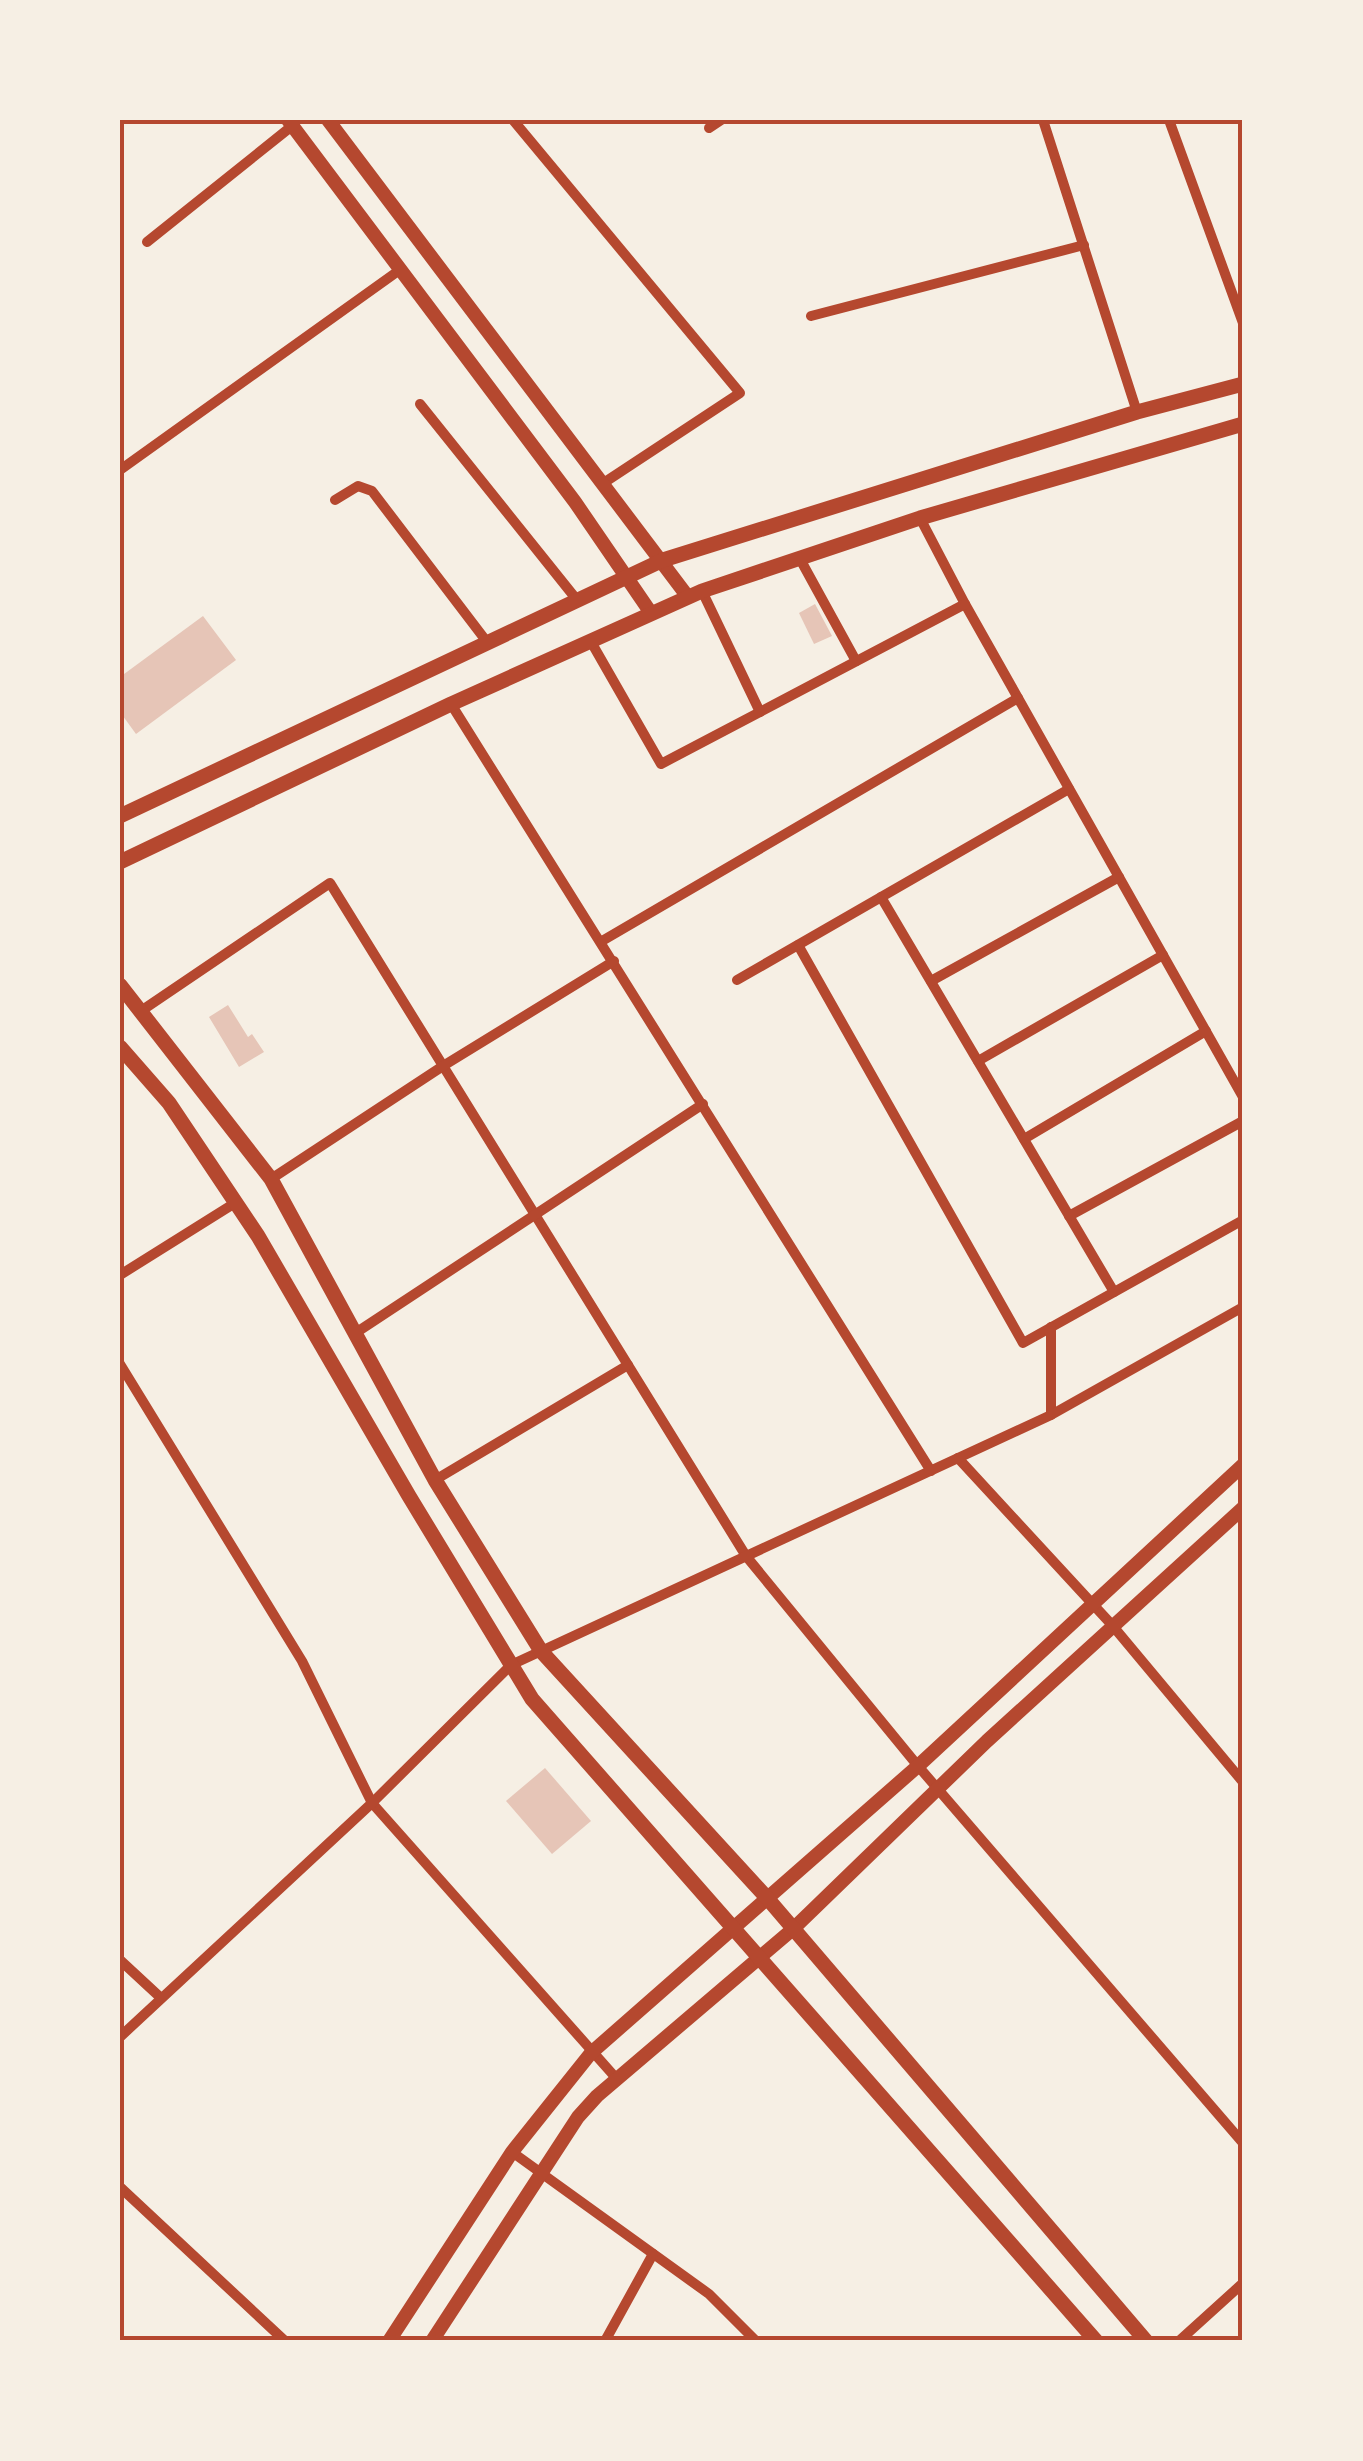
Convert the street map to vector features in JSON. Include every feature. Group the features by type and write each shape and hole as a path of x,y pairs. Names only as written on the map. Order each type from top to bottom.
{"main road":[{"path":"120,816 663,560 1136,412 1243,384"},
{"path":"120,862 451,704 695,594 920,518 1243,424"},
{"path":"120,985 271,1179 435,1480 540,1651 768,1899 1146,2341"},
{"path":"121,1049 169,1104 236,1202 532,1699 1096,2341"}],"street":[{"path":"328,120 602,484 695,594 760,712"},
{"path":"513,120 740,393 602,484"},
{"path":"709,128 721,120"},
{"path":"1043,120 1136,412"},
{"path":"1169,120 1243,323"},
{"path":"148,242 290,123 628,576 651,614"},
{"path":"811,316 1084,245"},
{"path":"120,470 402,269"},
{"path":"420,404 577,600"},
{"path":"335,500 358,486 372,491 487,642"},
{"path":"920,518 1243,1097"},
{"path":"800,558 856,661"},
{"path":"590,640 661,764 965,604"},
{"path":"602,942 1018,698"},
{"path":"451,704 931,1471"},
{"path":"737,980 1069,788"},
{"path":"931,981 1119,877"},
{"path":"141,1012 330,883 746,1556 918,1766 1243,2143"},
{"path":"882,897 1114,1292"},
{"path":"798,945 1022,1343 1243,1220"},
{"path":"978,1061 1163,955"},
{"path":"271,1179 614,960"},
{"path":"1024,1140 1206,1031"},
{"path":"357,1332 702,1104"},
{"path":"1069,1216 1243,1121"},
{"path":"120,1274 236,1202"},
{"path":"120,2037 372,1803 510,1665 1051,1415 1243,1308"},
{"path":"1051,1327 1051,1415"},
{"path":"120,1364 302,1662 372,1803 616,2078"},
{"path":"435,1480 628,1365"},
{"path":"958,1458 1112,1625 1243,1782"},
{"path":"389,2341 512,2152 591,2052 918,1766 1243,1466"},
{"path":"432,2341 578,2118 616,2078 793,1928 937,1788 1243,1508"},
{"path":"120,1960 161,1998"},
{"path":"512,2152 708,2294 756,2341"},
{"path":"120,2188 285,2341"},
{"path":"605,2341 653,2254"},
{"path":"1178,2341 1243,2283"}],"building":[{"path":"815,604 832,636 814,644 799,613"},
{"path":"203,616 236,660 136,734 120,712 120,677"},
{"path":"228,1005 248,1037 252,1034 264,1052 239,1067 209,1017"},
{"path":"545,1768 591,1821 552,1854 506,1801"}]}
